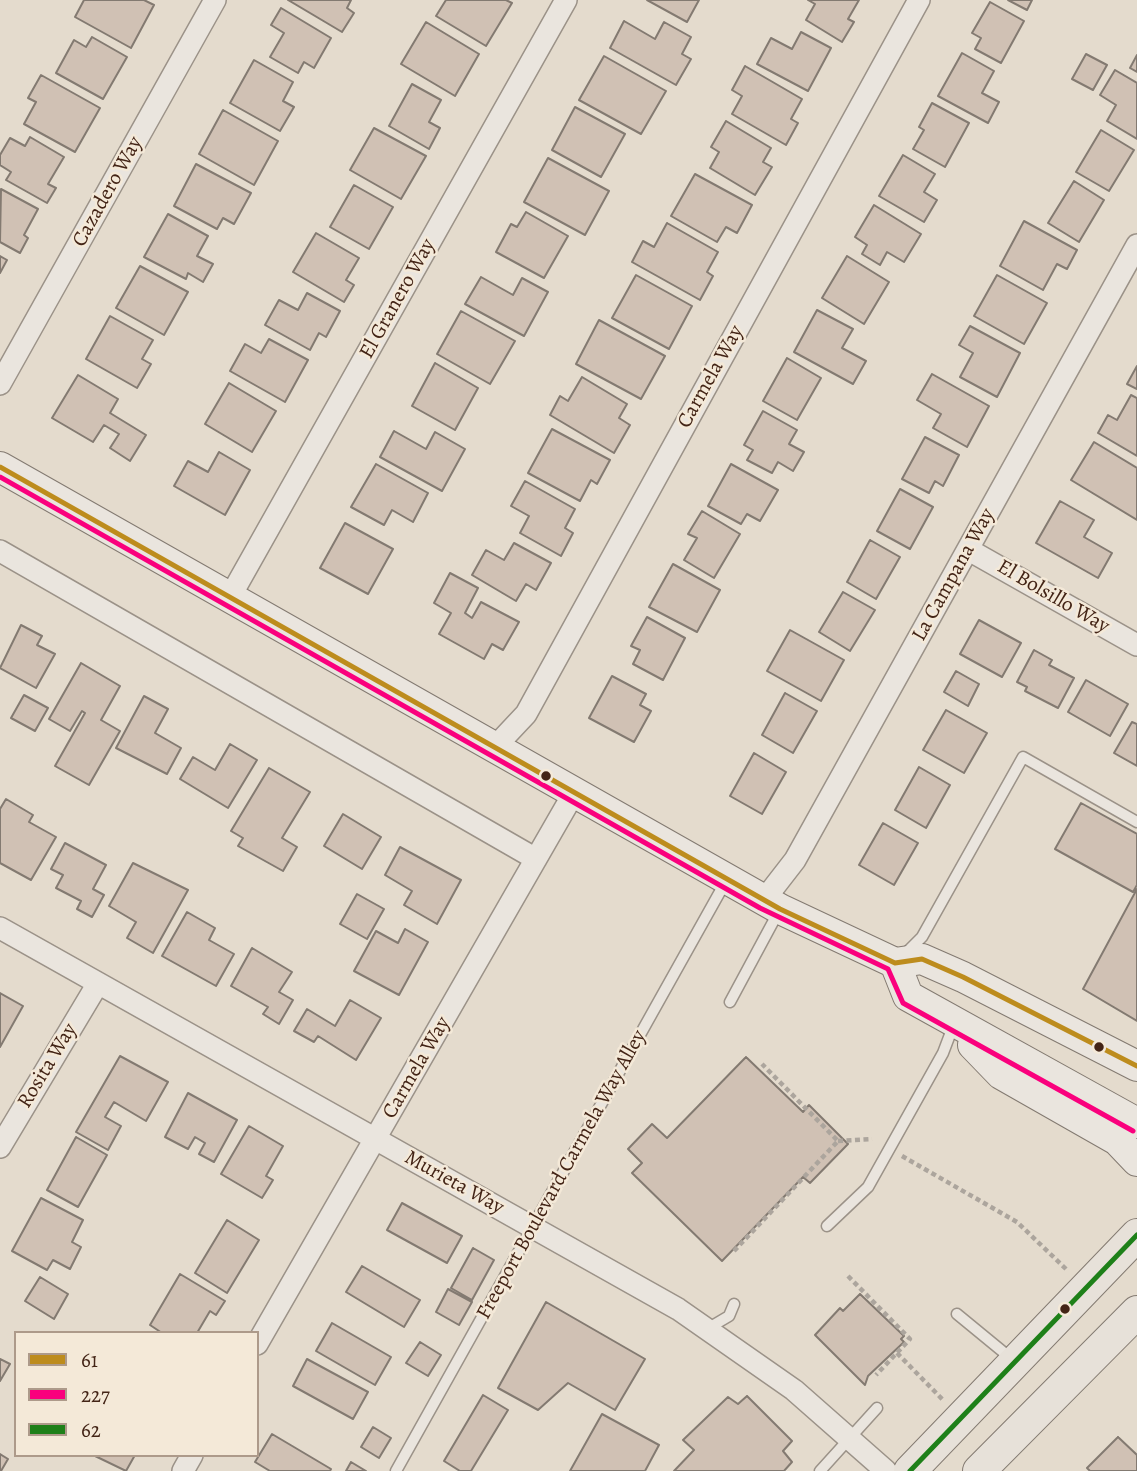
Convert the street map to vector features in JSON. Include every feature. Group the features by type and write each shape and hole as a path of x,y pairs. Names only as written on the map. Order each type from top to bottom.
{"main road":[{"path":"0,467 772,905 895,963 922,959 966,971 1024,999 1137,1066"},
{"path":"895,963 908,996 1137,1124"},
{"path":"954,1024 1001,1074 1117,1140 1137,1161"},
{"path":"910,1471 1013,1360 1137,1235"},
{"path":"979,1471 1137,1312"}],"street":[{"name":"Cazadero Way","path":"0,384 215,0"},
{"name":"El Granero Way","path":"230,597 566,0"},
{"name":"Carmela Way","path":"495,747 526,714 919,0"},
{"name":"La Campana Way","path":"772,905 1137,246"},
{"name":"El Bolsillo Way","path":"969,550 1137,645"},
{"path":"0,551 536,859"},
{"name":"Carmela Way","path":"259,1341 575,791"},
{"name":"Murieta Way","path":"0,928 97,985 678,1309 794,1390 886,1471"},
{"name":"Rosita Way","path":"0,1147 97,985"}],"lane":[{"path":"895,963 922,937 1023,757 1137,822"},
{"name":"Freeport Boulevard Carmela Way Alley","path":"396,1471 727,880"},
{"path":"730,1002 772,905"},
{"path":"827,1226 868,1186 943,1054 954,1024"},
{"path":"707,1329 729,1316 734,1304"},
{"path":"957,1314 1013,1360"},
{"path":"820,1471 851,1440 877,1408"}],"path":[{"path":"762,1064 838,1141"},
{"path":"872,1139 876,1132"},
{"path":"734,1251 838,1141 872,1139 1017,1222 1070,1272"},
{"path":"848,1276 910,1339 876,1375"},
{"path":"897,1353 944,1401"}],"building":[{"path":"84,0 144,0 154,5 131,48 75,17"},
{"path":"288,0 351,0 347,8 354,13 342,32"},
{"path":"446,0 506,0 512,3 486,46 436,16"},
{"path":"647,0 699,0 687,22"},
{"path":"808,0 859,0 848,19 854,22 842,42 806,20 815,4"},
{"path":"1008,0 1032,0 1027,10"},
{"path":"990,2 1024,21 1001,63 975,49 981,38 972,33"},
{"path":"281,8 331,38 314,68 304,62 298,73 270,57 284,33 271,25"},
{"path":"624,21 655,39 664,22 691,37 682,54 691,59 676,85 610,48"},
{"path":"426,22 479,54 455,96 401,64"},
{"path":"801,32 831,48 808,91 757,64 771,38 792,49"},
{"path":"92,37 127,57 103,99 56,73 74,40 86,47"},
{"path":"962,53 994,71 982,93 999,102 988,123 938,96"},
{"path":"1086,54 1107,65 1093,90 1072,79"},
{"path":"1137,55 1137,72 1130,68"},
{"path":"604,56 666,91 641,134 579,100"},
{"path":"254,60 293,82 283,101 294,107 280,131 230,103"},
{"path":"745,66 802,99 791,119 798,123 786,145 732,114 742,96 732,90"},
{"path":"1115,70 1137,83 1137,139 1107,121 1116,105 1100,95"},
{"path":"41,75 100,108 75,152 24,124 36,102 28,98"},
{"path":"412,84 441,100 429,122 440,128 429,149 389,126"},
{"path":"932,103 969,123 945,167 913,149 924,130 919,127"},
{"path":"575,107 625,134 601,177 552,150"},
{"path":"223,110 278,141 254,185 199,154"},
{"path":"726,121 771,148 763,162 772,167 755,195 710,168 719,152 711,147"},
{"path":"374,128 426,156 401,199 350,170"},
{"path":"1101,130 1134,150 1109,191 1076,172"},
{"path":"30,137 64,157 48,184 56,188 47,203 6,180 11,172 0,165 0,155 10,138 25,146"},
{"path":"903,155 935,174 924,192 937,200 924,222 879,196"},
{"path":"548,158 609,191 585,235 524,202"},
{"path":"196,164 251,193 234,224 223,218 217,229 174,206"},
{"path":"695,174 752,205 737,233 726,227 717,242 671,216"},
{"path":"1074,181 1104,200 1079,242 1048,223"},
{"path":"354,185 393,207 369,249 330,227"},
{"path":"1,189 38,209 24,235 28,238 20,253 0,242"},
{"path":"874,205 921,234 904,262 887,252 880,265 862,254 867,245 855,237"},
{"path":"526,212 568,236 544,278 496,252 511,224 517,227"},
{"path":"168,214 208,236 197,256 213,264 203,282 188,273 186,279 144,257"},
{"path":"1024,221 1077,250 1067,269 1057,264 1043,290 1000,266"},
{"path":"667,223 718,252 707,272 713,276 700,300 632,262 643,241 654,247"},
{"path":"316,233 359,258 346,280 354,285 344,302 293,272"},
{"path":"0,256 7,260 0,273"},
{"path":"847,256 889,282 864,324 822,298"},
{"path":"140,266 188,292 164,335 116,308"},
{"path":"636,275 692,306 669,349 612,318"},
{"path":"997,275 1047,303 1024,344 974,316"},
{"path":"481,277 513,295 522,278 548,292 524,336 465,304"},
{"path":"307,293 340,311 326,337 319,333 310,350 265,325 279,300 298,310"},
{"path":"817,310 853,329 842,348 866,361 853,384 794,352"},
{"path":"461,311 515,341 490,384 437,354"},
{"path":"110,316 153,340 142,359 151,364 137,388 86,359"},
{"path":"599,320 665,356 641,399 576,364"},
{"path":"970,326 1020,353 997,397 960,377 973,353 959,345"},
{"path":"269,339 308,360 285,402 230,371 245,344 261,353"},
{"path":"787,358 821,378 797,420 763,401"},
{"path":"435,363 478,388 455,430 412,406"},
{"path":"1137,366 1137,389 1127,384"},
{"path":"932,374 989,406 967,447 933,428 941,414 917,400"},
{"path":"78,375 118,399 110,413 146,435 130,461 110,448 119,434 104,425 93,442 52,418"},
{"path":"582,377 627,404 619,418 630,425 614,453 550,415 560,396 568,401"},
{"path":"229,383 276,411 252,452 205,424"},
{"path":"1131,395 1137,398 1137,456 1098,433 1108,415 1117,420"},
{"path":"763,411 797,430 789,444 804,452 793,471 778,462 772,473 747,460 753,450 744,445"},
{"path":"552,429 610,460 597,484 591,480 580,501 528,473"},
{"path":"394,431 426,449 435,432 465,449 442,491 380,457"},
{"path":"925,437 959,455 943,486 935,481 929,493 902,479"},
{"path":"1094,442 1137,468 1137,520 1071,480"},
{"path":"219,452 250,470 225,515 174,486 188,461 208,472"},
{"path":"376,464 428,493 413,522 392,510 384,525 351,507"},
{"path":"731,464 778,490 760,521 747,514 741,524 708,506"},
{"path":"525,481 575,509 565,528 573,533 561,556 520,533 529,516 511,506"},
{"path":"900,489 933,507 910,549 877,531"},
{"path":"1060,501 1094,520 1084,537 1112,553 1098,578 1036,543"},
{"path":"702,511 740,534 714,578 684,560 697,538 688,534"},
{"path":"345,523 393,549 368,594 320,568"},
{"path":"870,540 900,557 876,599 847,582"},
{"path":"514,543 551,563 536,590 526,584 516,601 472,575 486,550 504,560"},
{"path":"673,564 720,590 697,632 649,607"},
{"path":"450,573 478,588 465,613 472,618 481,602 519,622 503,650 492,644 484,659 439,634 451,613 434,603"},
{"path":"843,592 875,610 850,651 819,632"},
{"path":"647,617 685,638 663,680 633,664 640,650 631,646"},
{"path":"979,620 1021,643 1002,677 960,654"},
{"path":"21,625 42,636 37,645 55,654 36,688 0,668"},
{"path":"790,630 844,660 821,701 767,671"},
{"path":"1034,650 1052,660 1049,665 1074,678 1058,708 1025,691 1027,687 1017,682"},
{"path":"81,663 120,686 101,720 120,731 89,785 55,766 85,713 82,711 70,731 49,719"},
{"path":"956,671 979,684 968,706 944,692"},
{"path":"612,676 646,694 640,705 651,711 634,742 589,718"},
{"path":"1086,680 1128,704 1110,736 1068,712"},
{"path":"785,693 817,711 793,753 762,735"},
{"path":"24,695 48,708 35,731 11,718"},
{"path":"144,696 168,709 155,733 181,748 167,774 116,748"},
{"path":"946,710 987,733 964,773 923,750"},
{"path":"1132,722 1137,724 1137,766 1114,753"},
{"path":"230,744 257,760 228,808 180,779 193,757 215,770"},
{"path":"754,753 786,772 762,814 730,796"},
{"path":"919,767 950,785 926,828 895,810"},
{"path":"269,768 310,792 282,838 297,847 283,871 238,846 243,838 231,831"},
{"path":"6,799 33,815 29,822 56,837 31,880 0,863 0,809"},
{"path":"1081,803 1137,834 1137,885 1133,892 1055,849"},
{"path":"343,814 381,837 362,869 324,846"},
{"path":"883,823 918,843 894,885 859,865"},
{"path":"65,843 106,865 93,889 104,895 92,917 77,909 81,901 56,888 63,875 51,869"},
{"path":"400,847 461,880 437,924 404,905 412,891 385,875"},
{"path":"133,863 188,890 153,953 127,938 136,922 109,906"},
{"path":"1137,889 1137,1021 1083,989"},
{"path":"357,894 384,909 367,939 340,924"},
{"path":"187,912 215,928 209,940 234,954 216,986 162,956"},
{"path":"405,929 428,942 399,995 354,971 376,931 398,943"},
{"path":"252,948 292,972 279,992 293,1000 279,1024 263,1014 268,1007 231,986"},
{"path":"0,993 23,1006 0,1047"},
{"path":"350,1000 381,1018 356,1060 318,1036 314,1042 294,1031 307,1009 335,1026"},
{"path":"120,1056 168,1082 146,1121 114,1102 105,1117 121,1126 108,1150 76,1132"},
{"path":"746,1057 803,1112 809,1105 848,1144 810,1183 803,1177 722,1261 632,1173 642,1163 628,1149 652,1124 667,1138"},
{"path":"188,1093 237,1120 214,1162 199,1154 205,1143 195,1137 188,1149 165,1137"},
{"path":"249,1126 283,1146 266,1176 273,1180 262,1198 221,1174"},
{"path":"76,1137 107,1155 78,1207 47,1190"},
{"path":"41,1198 83,1220 72,1242 81,1247 70,1269 53,1260 47,1270 12,1251"},
{"path":"402,1203 462,1236 447,1263 387,1230"},
{"path":"227,1220 259,1240 227,1293 195,1273"},
{"path":"473,1248 494,1260 472,1300 451,1288"},
{"path":"362,1266 420,1300 404,1327 346,1292"},
{"path":"180,1274 225,1301 216,1315 210,1311 198,1331 159,1331 150,1325"},
{"path":"40,1277 68,1294 54,1319 25,1301"},
{"path":"448,1289 472,1302 459,1325 436,1312"},
{"path":"860,1294 904,1336 901,1339 904,1342 868,1376 865,1385 815,1335 840,1308 843,1311"},
{"path":"546,1302 645,1359 615,1410 568,1383 538,1410 498,1388"},
{"path":"332,1323 391,1357 375,1385 316,1351"},
{"path":"420,1342 441,1355 428,1376 406,1363"},
{"path":"0,1359 10,1364 0,1381"},
{"path":"307,1359 368,1392 353,1419 293,1386"},
{"path":"483,1395 508,1410 471,1471 460,1471 444,1461"},
{"path":"747,1396 792,1441 783,1451 792,1462 784,1471 674,1471 694,1450 683,1440 728,1397 738,1404"},
{"path":"602,1414 659,1445 645,1471 570,1471"},
{"path":"373,1427 391,1438 379,1458 361,1447"},
{"path":"272,1434 331,1469 270,1471 255,1462"},
{"path":"1118,1437 1137,1455 1137,1471 1090,1471 1087,1468"},
{"path":"0,1454 8,1459 1,1471 0,1471"},
{"path":"97,1457 134,1457 126,1471"},
{"path":"351,1462 366,1471 346,1471"}],"transit line":[{"name":"61","path":"0,467 780,909 895,963 922,959 963,977 1137,1066"},
{"name":"227","path":"0,477 760,908 888,969 903,1003 1133,1131"},
{"name":"62","path":"910,1471 1137,1235"}]}
